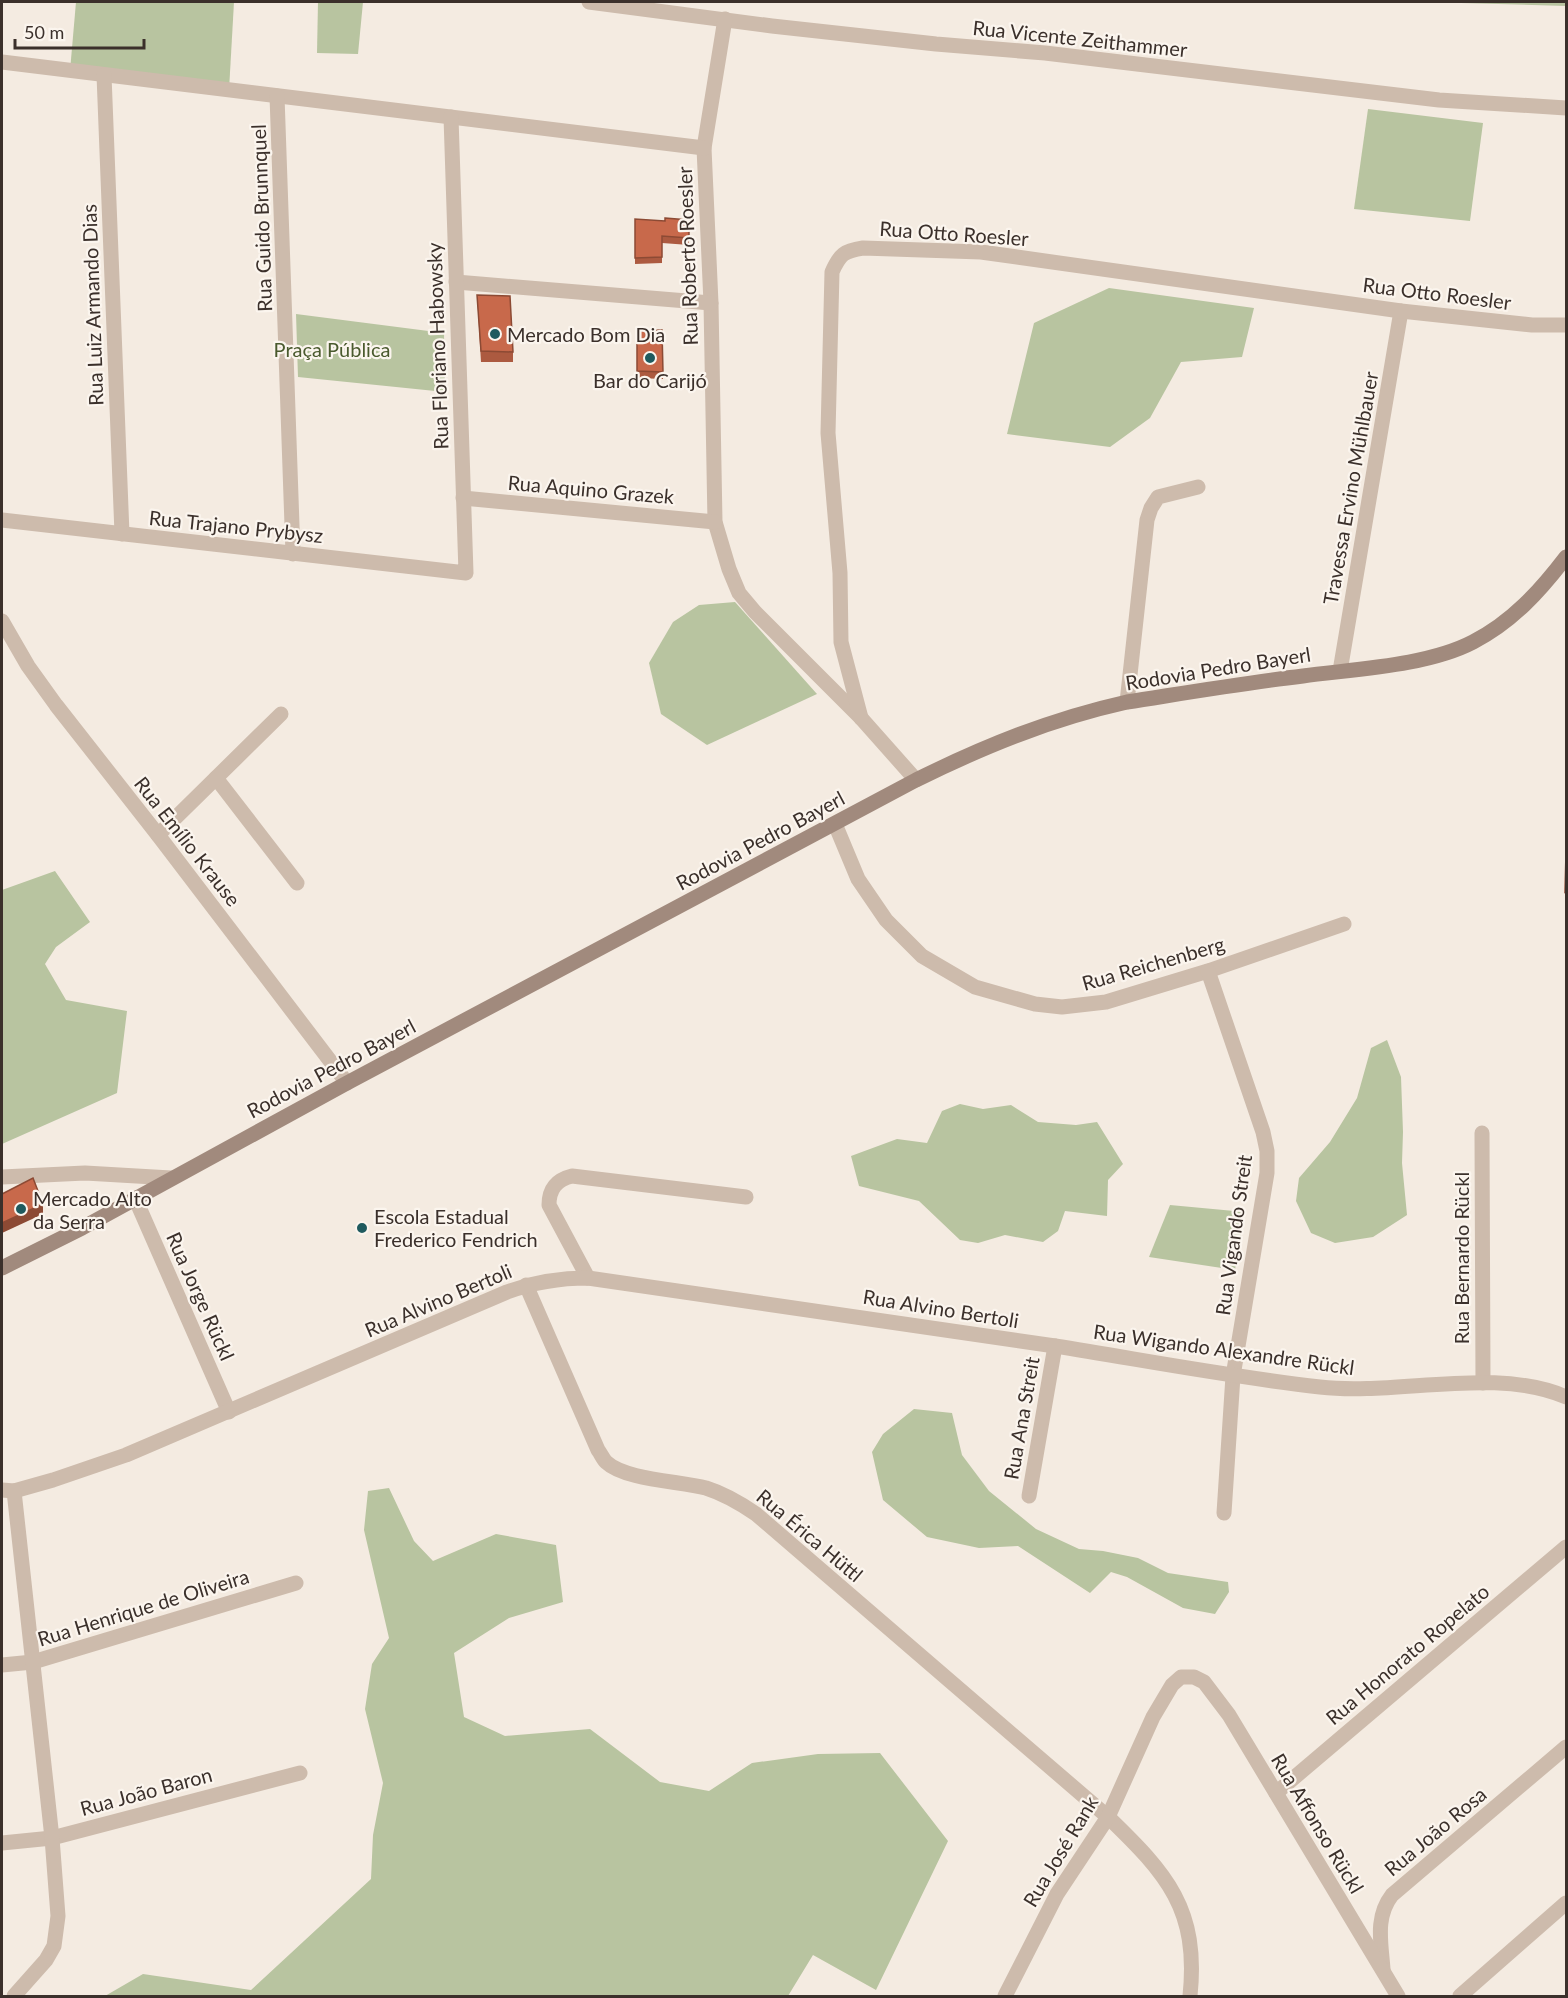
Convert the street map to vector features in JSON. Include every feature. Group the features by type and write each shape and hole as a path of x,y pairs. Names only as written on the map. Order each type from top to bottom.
{"main road":[{"name":"Rodovia Pedro Bayerl","path":"2,1268 82,1228 347,1083 916,780 1006,738 1098,708 1127,702 1426,657 1470,643 1502,623 1528,602 1566,557"}],"street":[{"name":"Rua Vicente Zeithammer","path":"589,2 725,20 936,44 1045,53 1439,100 1566,108"},
{"path":"704,148 725,20"},
{"name":"Rua Roberto Roesler","path":"2,62 704,148 711,303 715,522 729,569 739,593 755,612 861,718 916,780"},
{"name":"Rua Luiz Armando Dias","path":"104,75 122,534"},
{"name":"Rua Guido Brunnquel","path":"277,96 293,554"},
{"name":"Rua Floriano Habowsky","path":"451,117 466,573"},
{"name":"Rua Otto Roesler","path":"861,718 841,642 840,573 828,433 832,272 838,259 847,251 863,248 981,252 1401,311 1532,325 1566,325"},
{"path":"456,282 711,303"},
{"name":"Travessa Ervino Mühlbauer","path":"1340,671 1401,311"},
{"path":"1127,702 1150,507 1158,497 1198,487"},
{"name":"Rua Aquino Grazek","path":"463,498 715,522"},
{"name":"Rua Trajano Prybysz","path":"2,520 466,573"},
{"name":"Rua Emílio Krause","path":"2,621 42,686 347,1083"},
{"path":"158,835 281,714"},
{"path":"216,778 297,883"},
{"name":"Rua Reichenberg","path":"835,824 858,879 886,920 922,956 975,987 1035,1004 1062,1007 1106,1002 1208,971 1344,924"},
{"name":"Rua Vigando Streit","path":"1208,971 1263,1132 1267,1151 1267,1173 1233,1376 1224,1513"},
{"name":"Rua Bernardo Rückl","path":"1482,1133 1483,1383"},
{"path":"2,1177 85,1173 171,1178"},
{"path":"588,1278 549,1205 549,1196 561,1179 572,1176 746,1197"},
{"name":"Rua Jorge Rückl","path":"135,1198 229,1412"},
{"name":"Rua Alvino Bertoli","path":"8,1491 90,1469 526,1285 547,1280 588,1278 1055,1346"},
{"name":"Rua Érica Hüttl","path":"526,1285 598,1450 606,1462 619,1470 633,1474 720,1493 756,1514 1108,1817"},
{"name":"Rua Wigando Alexandre Rückl","path":"1055,1346 1233,1376 1324,1388 1360,1389 1483,1383 1538,1389 1566,1397"},
{"name":"Rua Ana Streit","path":"1029,1496 1055,1346"},
{"path":"8,1491 33,1662 58,1916 54,1946 46,1960 14,1996"},
{"name":"Rua Honorato Ropelato","path":"1276,1793 1566,1547"},
{"name":"Rua Henrique de Oliveira","path":"2,1665 33,1662 296,1583"},
{"name":"Rua José Rank","path":"1005,1996 1057,1894 1108,1817 1135,1754 1172,1684 1181,1677 1194,1677"},
{"name":"Rua Affonso Rückl","path":"1194,1677 1204,1683 1217,1698 1398,1996"},
{"name":"Rua João Rosa","path":"1383,1972 1381,1914 1392,1895 1566,1747"},
{"name":"Rua João Baron","path":"2,1843 52,1838 300,1773"},
{"path":"1108,1817 1157,1868 1170,1885 1182,1909 1189,1929 1191,1946 1190,1996"},
{"path":"1460,1996 1566,1903"}],"green space":[{"path":"76,2 234,2 229,90 70,71"},
{"path":"318,2 363,2 358,54 317,53"},
{"path":"1566,2 1566,6 1461,3"},
{"path":"1368,109 1483,123 1470,221 1354,209"},
{"path":"1109,288 1254,308 1242,357 1181,362 1150,418 1110,447 1007,434 1034,323"},
{"name":"Praça Pública","path":"296,314 444,333 445,392 298,377"},
{"path":"735,602 817,694 707,745 661,714 649,663 673,622 699,605"},
{"path":"55,871 90,922 56,947 45,964 66,1000 127,1011 117,1093 2,1144 2,890"},
{"path":"1387,1040 1401,1077 1402,1163 1407,1215 1373,1237 1335,1243 1311,1233 1296,1201 1299,1178 1330,1142 1357,1098 1371,1048"},
{"path":"960,1104 983,1109 1011,1105 1038,1122 1076,1125 1097,1122 1123,1164 1108,1180 1107,1216 1065,1211 1058,1231 1043,1242 1005,1235 978,1243 960,1240 919,1201 859,1186 851,1156 897,1139 927,1143 942,1111"},
{"path":"1170,1205 1245,1212 1235,1270 1149,1257"},
{"path":"914,1409 952,1413 962,1455 989,1491 1036,1529 1079,1549 1138,1558 1168,1573 1228,1582 1229,1592 1215,1614 1183,1608 1127,1577 1111,1572 1090,1593 1018,1546 979,1548 927,1537 883,1500 872,1452 883,1434"},
{"path":"389,1488 414,1541 433,1561 496,1534 556,1545 563,1602 509,1618 454,1653 464,1717 505,1736 590,1729 660,1782 709,1791 752,1763 818,1754 880,1753 948,1841 876,1990 813,1955 788,1996 105,1996 143,1974 251,1990 371,1879 373,1835 383,1783 365,1709 372,1664 389,1638 364,1530 368,1491"}],"building":[{"path":"665,218 689,220 689,238 662,236 662,257 635,258 635,219 665,221"},
{"name":"Mercado Bom Dia","path":"477,295 510,296 513,352 481,351"},
{"name":"Bar do Carijó","path":"662,330 663,372 637,371 637,331"},
{"name":"Mercado Alto da Serra","path":"33,1178 43,1204 2,1223 2,1194"}],"place":[{"name":"Mercado Bom Dia","path":"495,334"},
{"name":"Bar do Carijó","path":"650,358"},
{"name":"Mercado Alto da Serra","path":"21,1209"},
{"name":"Escola Estadual Frederico Fendrich","path":"362,1228"}]}
